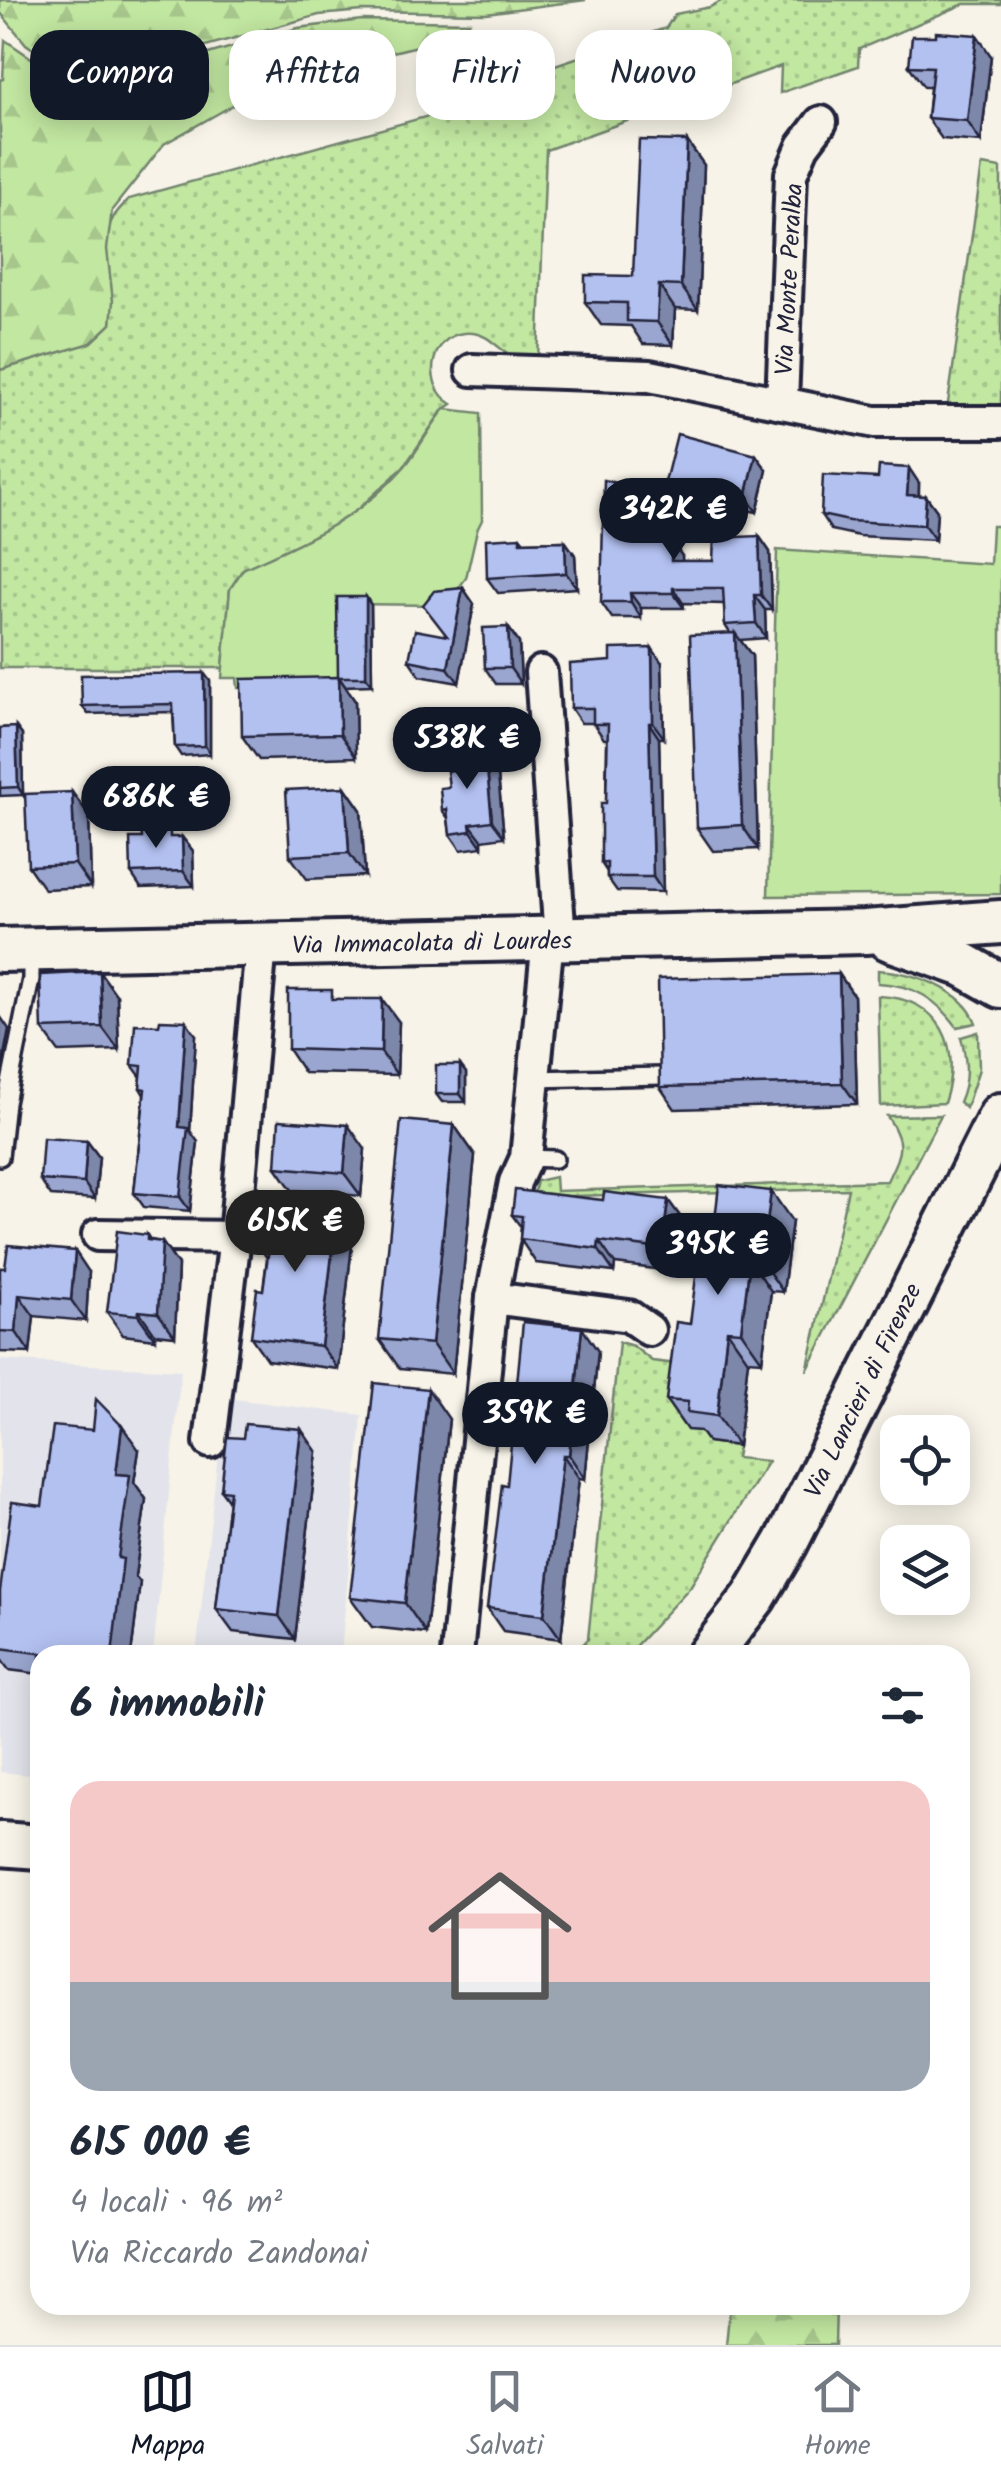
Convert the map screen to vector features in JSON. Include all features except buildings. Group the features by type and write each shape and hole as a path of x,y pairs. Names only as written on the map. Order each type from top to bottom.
{"street":[{"name":"Via Monte Peralba","path":"821,122 803,146 791,174 782,403 876,422 1001,422"},
{"path":"472,370 650,376 782,403"},
{"path":"458,1645 492,1298 515,1182 541,1159 533,1079 554,939 541,672"},
{"name":"Via Immacolata di Lourdes","path":"16,950 865,932 1001,922"},
{"name":"Via Immacolata di Lourdes","path":"865,932 964,965 1001,986"},
{"path":"210,1442 235,1237 261,946"},
{"path":"964,965 1001,1017"},
{"name":"Via Lancieri di Firenze","path":"717,1645 754,1597 786,1543 1001,1115"},
{"path":"98,1236 235,1237"},
{"path":"492,1298 629,1316 649,1330"},
{"path":"0,1844 30,1846"}],"lane":[{"path":"0,1157 6,1103 31,979 16,950"},
{"path":"533,1079 662,1076"}],"shaded area":[{"path":"0,1360 181,1370 154,1645 30,1645 30,1775 0,1772"},
{"path":"234,1399 362,1415 342,1645 197,1645 223,1408"}],"green space":[{"path":"0,0 586,0 486,13 362,11 319,15 264,30 229,30 229,40 209,45 209,30 30,30 30,47 0,12"},
{"path":"723,0 1001,0 1001,4 964,4 859,49 858,66 780,93 781,66 732,84 732,30 660,30 666,28 675,14 710,7"},
{"path":"362,20 469,22 462,30 416,30 416,46 396,51 396,30 291,30"},
{"path":"5,40 30,57 30,120 206,120 164,144 112,210 107,249 113,301 111,324 91,343 0,370 0,80"},
{"path":"229,48 229,107 209,119 209,54"},
{"path":"575,58 575,120 630,120 546,150 538,360 508,354 479,334 459,334 447,339 434,359 433,372 435,384 452,404 442,411 403,468 347,519 317,537 243,569 230,589 223,668 0,668 0,370 91,343 111,324 107,241 118,210 129,199 416,120 555,120 555,65"},
{"path":"982,165 1001,168 1001,410 947,410"},
{"path":"445,409 481,413 482,520 466,578 446,605 344,604 343,688 238,688 237,678 222,678 230,589 243,569 330,527 369,501 405,466"},
{"path":"992,526 1001,526 1001,894 768,896 777,550 990,564"},
{"path":"878,970 921,978 948,991 960,1000 976,1023 957,1027 924,995 878,983"},
{"path":"878,996 918,1006 942,1030 951,1063 944,1103 881,1106"},
{"path":"978,1032 979,1069 966,1108 959,1102 966,1070 961,1037"},
{"path":"941,1115 807,1371 848,1189 533,1197 537,1181 555,1177 556,1191 887,1181 896,1162 899,1141 887,1116"},
{"path":"619,1342 633,1346 652,1361 685,1365 709,1432 708,1442 738,1446 736,1458 768,1461 690,1587 636,1645 582,1645 588,1639"},
{"path":"729,2315 836,2315 835,2345 726,2345"}]}
